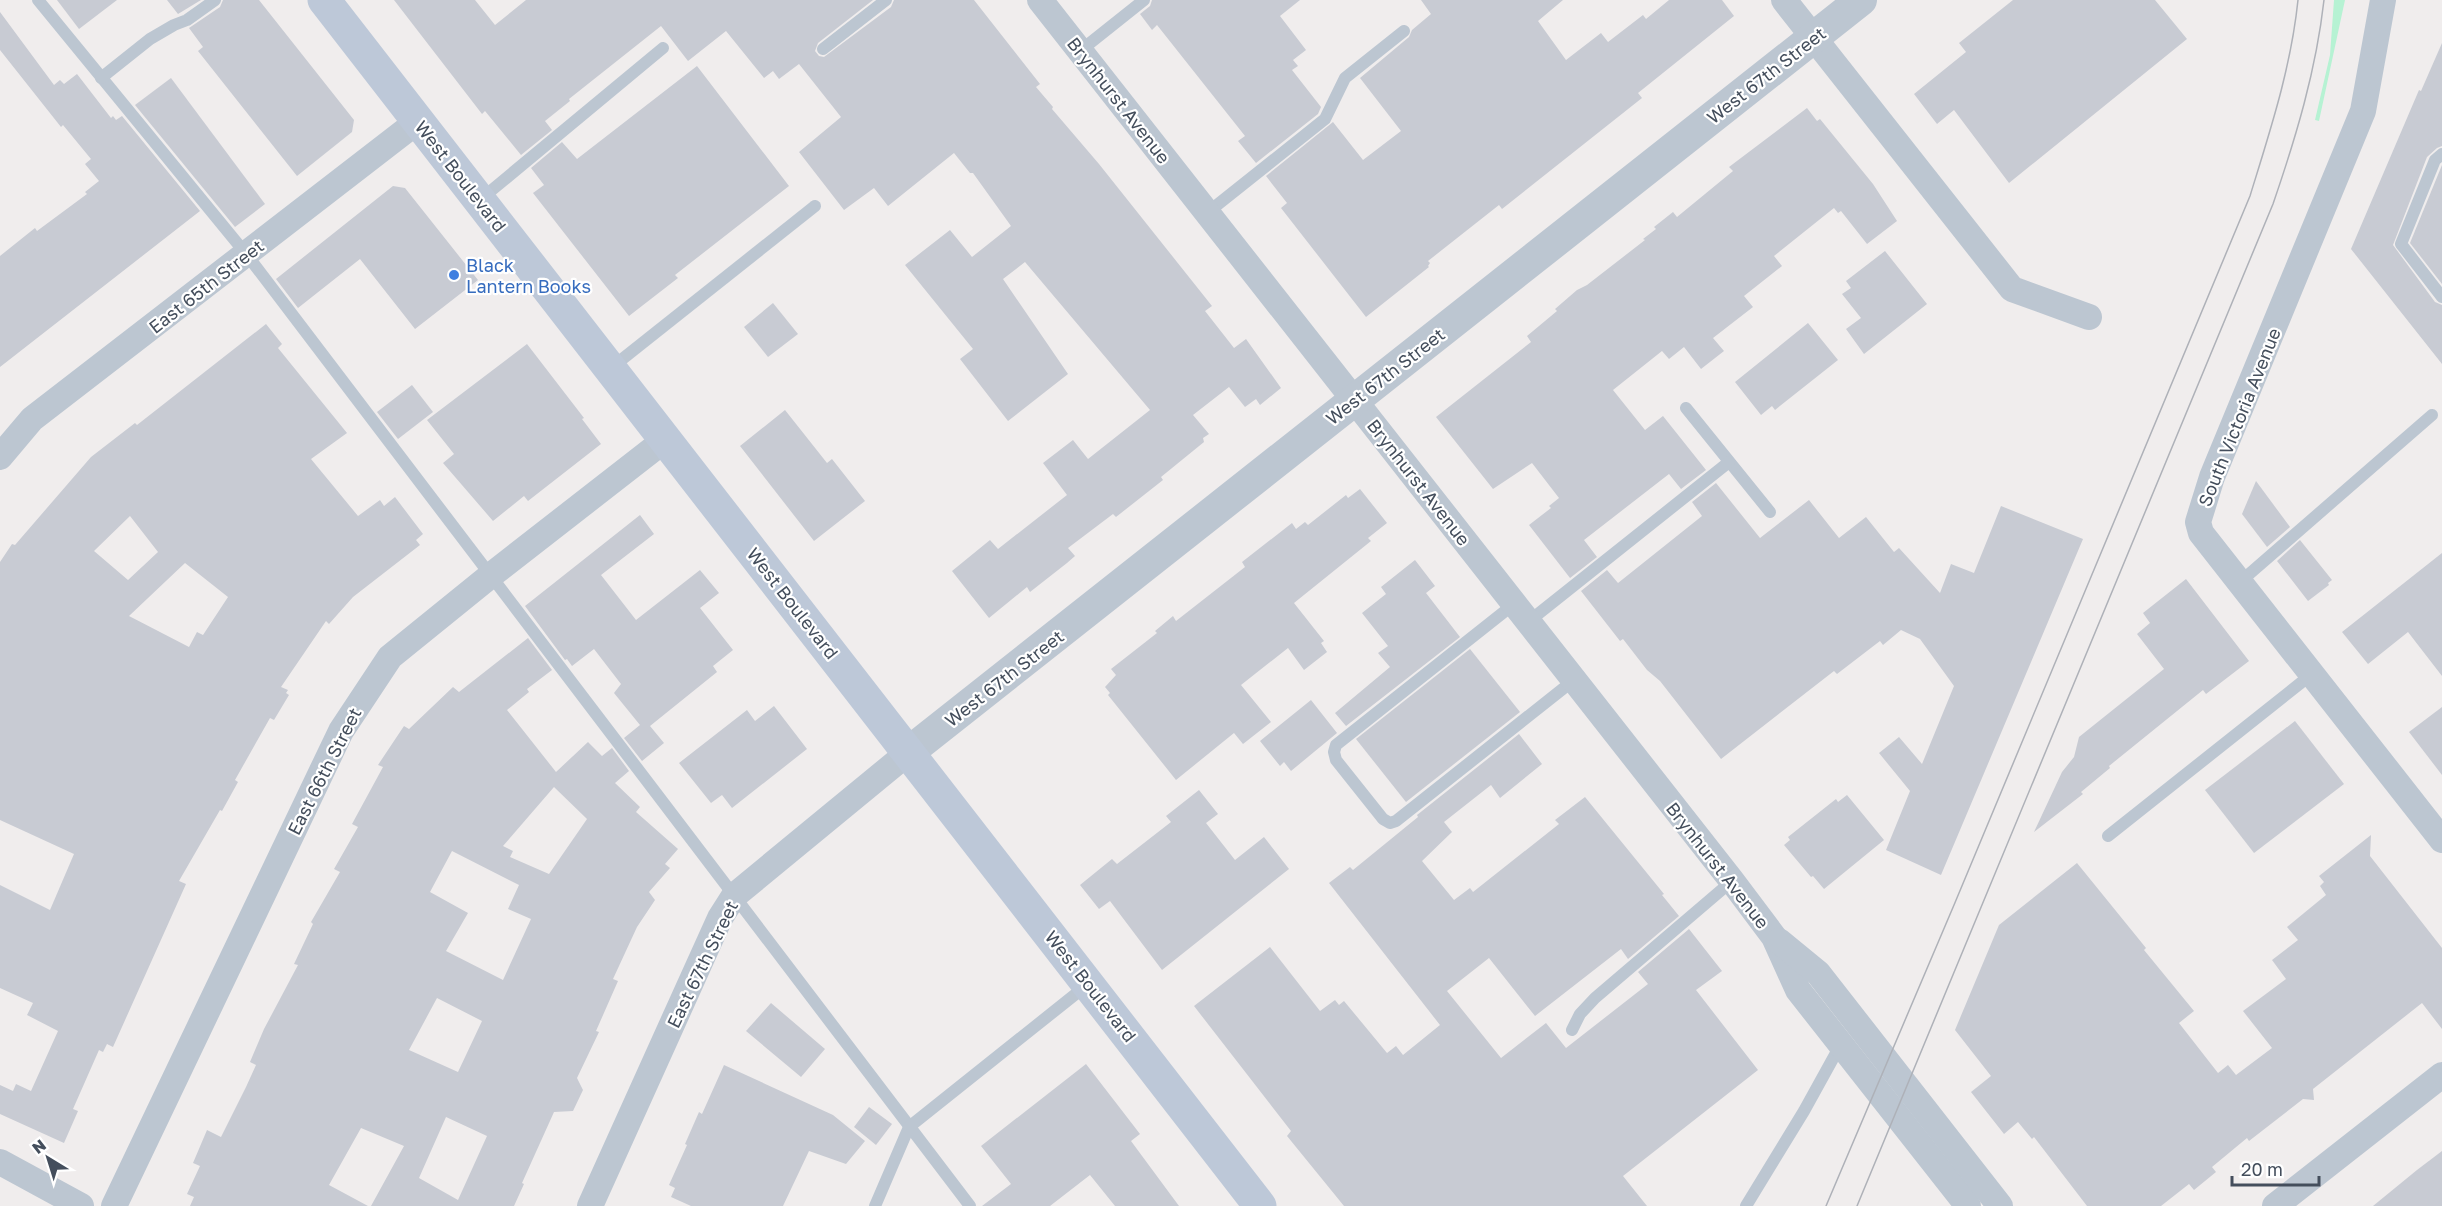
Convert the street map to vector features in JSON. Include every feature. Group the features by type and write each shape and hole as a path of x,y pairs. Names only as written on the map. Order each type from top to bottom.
{"main road":[{"name":"West Boulevard","path":"324,0 1260,1206"}],"street":[{"name":"Brynhurst Avenue","path":"1040,0 1732,881 1774,937 1798,990 1968,1206"},
{"path":"1784,0 2012,289 2089,317"},
{"name":"West 67th Street","path":"909,752 1861,0"},
{"name":"South Victoria Avenue","path":"2383,0 2363,111 2212,477 2198,522 2201,533 2438,828"},
{"name":"East 65th Street","path":"0,457 32,419 418,121"},
{"name":"East 66th Street","path":"114,1206 341,731 390,657 666,439"},
{"name":"East 67th Street","path":"590,1206 720,918 734,896 909,752"},
{"name":"Brynhurst Avenue","path":"1774,937 1818,973 2000,1206"},
{"path":"2275,1206 2442,1075"},
{"path":"0,1162 81,1206"}],"lane":[{"path":"38,0 247,255 970,1206"},
{"path":"102,78 150,39 187,20 215,0"},
{"path":"824,50 886,0"},
{"path":"1080,51 1144,0"},
{"path":"1207,213 1325,119 1345,78 1404,31"},
{"path":"480,199 663,48"},
{"path":"2442,154 2435,160 2402,244 2442,297"},
{"path":"610,369 815,206"},
{"path":"1686,408 1770,512"},
{"path":"2240,582 2432,415"},
{"path":"1574,680 1390,823 1383,819 1336,760 1334,752 1336,745 1729,462"},
{"path":"2108,836 2312,674"},
{"path":"1572,1030 1580,1014 1595,998 1732,881"},
{"path":"875,1206 909,1127 1089,983"},
{"path":"1746,1206 1804,1111 1841,1044"}],"green space":[{"path":"2334,0 2345,0 2319,121 2315,120 2330,55"}],"building":[{"path":"57,0 117,0 79,29"},
{"path":"167,0 201,0 178,14"},
{"path":"223,0 259,0 354,120 352,132 297,176 198,51 203,47 189,28 220,7"},
{"path":"394,0 475,0 495,25 526,0 873,0 818,43 815,51 819,56 824,57 891,7 894,0 974,0 1040,84 1036,87 1053,107 1052,109 1099,164 1212,306 1205,311 1234,348 1246,339 1281,388 1260,405 1256,399 1245,407 1229,387 1193,415 1209,434 1203,438 1204,442 1161,477 1163,480 1116,517 1113,514 1068,548 1075,556 1067,563 1030,592 1027,587 989,618 952,571 990,540 998,549 1067,495 1043,463 1073,440 1088,459 1150,410 1025,262 1003,279 1068,374 1008,421 960,359 973,349 905,265 950,230 972,257 1011,226 973,173 970,173 954,153 888,206 874,188 844,210 799,152 841,117 799,64 779,79 773,71 764,78 726,31 688,61 661,26 569,99 570,101 545,121 552,130 521,155 485,111 482,114"},
{"path":"1152,0 1300,0 1280,16 1306,50 1293,60 1298,66 1292,70 1321,107 1318,114 1256,163 1238,141 1245,136 1157,25 1152,30 1140,14 1150,6"},
{"path":"1421,0 1563,0 1538,21 1566,60 1601,33 1608,42 1643,15 1646,19 1669,0 1722,0 1734,16 1638,93 1642,98 1502,209 1499,205 1428,261 1429,267 1366,317 1281,208 1287,203 1266,176 1333,122 1363,160 1401,131 1360,78 1409,37 1412,30 1431,14"},
{"path":"2013,0 2155,0 2187,39 2009,183 1954,110 1937,124 1914,94 1966,52 1959,43"},
{"path":"0,12 54,85 60,80 64,84 77,74 111,118 113,116 116,120 122,116 200,211 0,367 0,256 35,228 37,231 87,194 85,192 99,181 85,164 91,159 63,125 61,127 0,50"},
{"path":"2442,43 2442,146 2427,157 2393,245 2435,302 2442,305 2442,364 2351,249 2419,90 2421,91"},
{"path":"697,66 789,186 675,275 678,278 629,316 533,193 544,185 531,168 562,142 577,159"},
{"path":"171,78 265,204 235,227 135,105"},
{"path":"1807,108 1817,121 1820,119 1873,184 1897,221 1867,244 1841,211 1838,213 1834,208 1774,256 1782,266 1744,296 1753,307 1713,338 1724,351 1701,369 1684,347 1669,359 1662,351 1613,390 1645,430 1663,416 1706,470 1681,489 1669,474 1584,540 1597,557 1570,578 1529,525 1551,508 1549,506 1559,498 1532,463 1493,489 1436,417 1531,342 1527,336 1557,311 1555,309 1577,290 1587,285 1645,240 1643,239 1656,229 1654,227 1673,212 1677,217 1733,171 1729,167"},
{"path":"2442,165 2442,284 2410,243"},
{"path":"393,186 405,188 478,280 415,329 360,259 298,308 276,279"},
{"path":"1885,251 1927,304 1864,354 1846,329 1861,318 1842,294 1851,288 1846,281"},
{"path":"773,303 798,334 768,357 744,327"},
{"path":"1808,323 1838,360 1775,410 1772,406 1761,415 1735,382"},
{"path":"266,324 282,344 278,348 347,433 311,459 358,516 380,500 384,506 395,497 423,534 416,540 420,545 353,597 329,624 326,621 281,687 288,690 286,693 289,695 274,720 270,718 235,780 238,782 222,811 220,810 179,881 186,884 113,1047 107,1044 103,1052 99,1050 73,1109 78,1111 64,1143 0,1114 0,1085 13,1091 16,1084 31,1091 58,1031 27,1015 33,1003 0,988 0,885 50,910 74,854 0,820 0,562 12,544 15,545 91,457 135,423 137,425","holes":["130,516 158,552 128,580 94,551","185,563 228,597 203,635 197,632 189,647 129,616"]},
{"path":"527,344 584,418 582,419 601,444 528,501 524,496 493,521 443,463 454,454 427,420"},
{"path":"412,385 433,412 398,439 377,412"},
{"path":"785,410 827,463 832,459 865,501 814,541 740,446"},
{"path":"2256,481 2290,527 2267,547 2242,514"},
{"path":"1716,483 1760,538 1809,500 1839,538 1866,517 1894,552 1899,548 1940,593 1951,564 1974,573 2001,506 2083,539 1941,875 1886,850 1910,791 1879,753 1899,737 1922,764 1954,686 1920,639 1901,630 1883,645 1880,641 1837,674 1834,671 1721,759 1660,681 1647,670 1623,639 1620,641 1581,591 1607,570 1618,583 1702,516 1692,502"},
{"path":"1360,489 1387,523 1368,538 1371,541 1294,603 1324,641 1321,643 1327,652 1304,670 1288,648 1241,685 1271,722 1243,744 1234,733 1176,780 1108,695 1110,693 1105,687 1116,675 1111,669 1157,633 1155,631 1173,616 1176,621 1245,567 1242,562 1292,523 1296,529 1305,522 1308,525 1346,495 1348,498"},
{"path":"640,515 654,534 601,575 636,620 700,570 719,593 700,608 733,650 713,666 717,672 650,726 664,743 642,761 624,738 640,725 614,693 621,684 594,649 572,666 567,659 565,660 525,606"},
{"path":"2300,540 2332,580 2308,601 2277,561"},
{"path":"2442,553 2442,676 2408,632 2368,664 2342,632"},
{"path":"1415,560 1435,586 1426,593 1460,637 1346,726 1335,713 1390,667 1378,653 1388,646 1362,613 1386,594 1381,587"},
{"path":"2186,579 2249,661 2206,694 2203,690 2109,766 2110,768 2081,792 2083,794 2034,832 2062,772 2074,757 2079,737 2164,669 2137,634 2150,623 2143,613"},
{"path":"528,638 552,670 527,689 529,692 507,710 556,772 588,742 602,756 612,748 629,771 615,783 640,807 636,812 678,849 665,864 670,868 649,892 655,900 637,927 613,979 618,981 596,1031 599,1032 577,1078 583,1090 573,1111 554,1112 514,1206 371,1206 404,1146 361,1128 329,1185 368,1206 190,1206 194,1197 187,1194 200,1166 193,1163 207,1130 221,1137 246,1087 256,1065 250,1062 264,1029 298,965 294,964 313,924 311,922 340,872 334,869 358,827 352,824 383,767 378,765 404,726 409,729 453,687 459,692","holes":["554,787 587,819 549,874 510,857 513,851 503,846","452,851 519,885 508,909 531,919 503,980 446,951 468,913 430,892","437,998 482,1021 458,1072 409,1050","446,1117 487,1136 458,1200 419,1178"]},
{"path":"1470,649 1520,712 1406,802 1356,739"},
{"path":"1311,700 1337,733 1291,771 1284,762 1280,766 1260,741"},
{"path":"774,706 807,749 732,808 722,795 711,803 679,763 747,710 755,721"},
{"path":"2442,707 2442,775 2409,732"},
{"path":"2295,721 2344,784 2254,853 2205,790"},
{"path":"1519,734 1542,764 1500,798 1491,785 1444,822 1452,832 1422,861 1454,900 1470,888 1473,892 1559,824 1555,820 1585,797 1664,894 1662,895 1679,916 1628,959 1621,949 1535,1016 1489,958 1447,991 1501,1058 1546,1023 1566,1048 1648,984 1638,972 1689,929 1722,971 1696,990 1758,1070 1623,1176 1647,1206 1344,1206 1287,1136 1291,1131 1194,1006 1270,947 1320,1011 1335,1000 1339,1005 1344,1001 1387,1053 1396,1046 1403,1055 1440,1025 1329,883 1350,867 1353,870 1418,817 1417,815"},
{"path":"1199,790 1218,814 1206,823 1235,860 1264,837 1289,869 1162,970 1110,901 1099,909 1080,885 1112,859 1117,864 1171,822 1166,816"},
{"path":"1847,795 1884,840 1824,889 1784,845 1790,840 1788,837 1836,799 1838,802"},
{"path":"2371,835 2370,856 2442,948 2442,1029 2422,1003 2313,1089 2314,1100 2303,1099 2249,1141 2247,1138 2212,1167 2216,1172 2194,1190 2189,1184 2161,1206 2087,1206 2034,1137 2032,1139 2018,1122 2004,1134 1971,1092 1991,1076 1955,1030 1999,925 2077,863 2194,1011 2179,1023 2218,1073 2228,1065 2236,1075 2272,1048 2243,1011 2286,979 2272,960 2298,940 2287,927 2326,895 2320,886 2324,882 2319,876"},
{"path":"771,1003 825,1049 801,1077 746,1031"},
{"path":"1086,1064 1140,1134 1131,1141 1179,1206 1115,1206 1090,1175 1050,1206 982,1206 1011,1184 981,1146"},
{"path":"724,1065 833,1115 865,1141 846,1164 809,1151 783,1206 691,1206 671,1197 675,1188 669,1185 687,1145 685,1144 699,1112 702,1114"},
{"path":"869,1107 892,1124 876,1145 854,1127"},
{"path":"2442,1151 2442,1206 2373,1206 2417,1170"}],"tram line":[{"path":"1826,1206 2250,196 2285,75 2298,0"},
{"path":"1857,1206 2273,204 2304,104 2316,52 2324,0"}],"place":[{"name":"Black Lantern Books","path":"454,275"}]}
